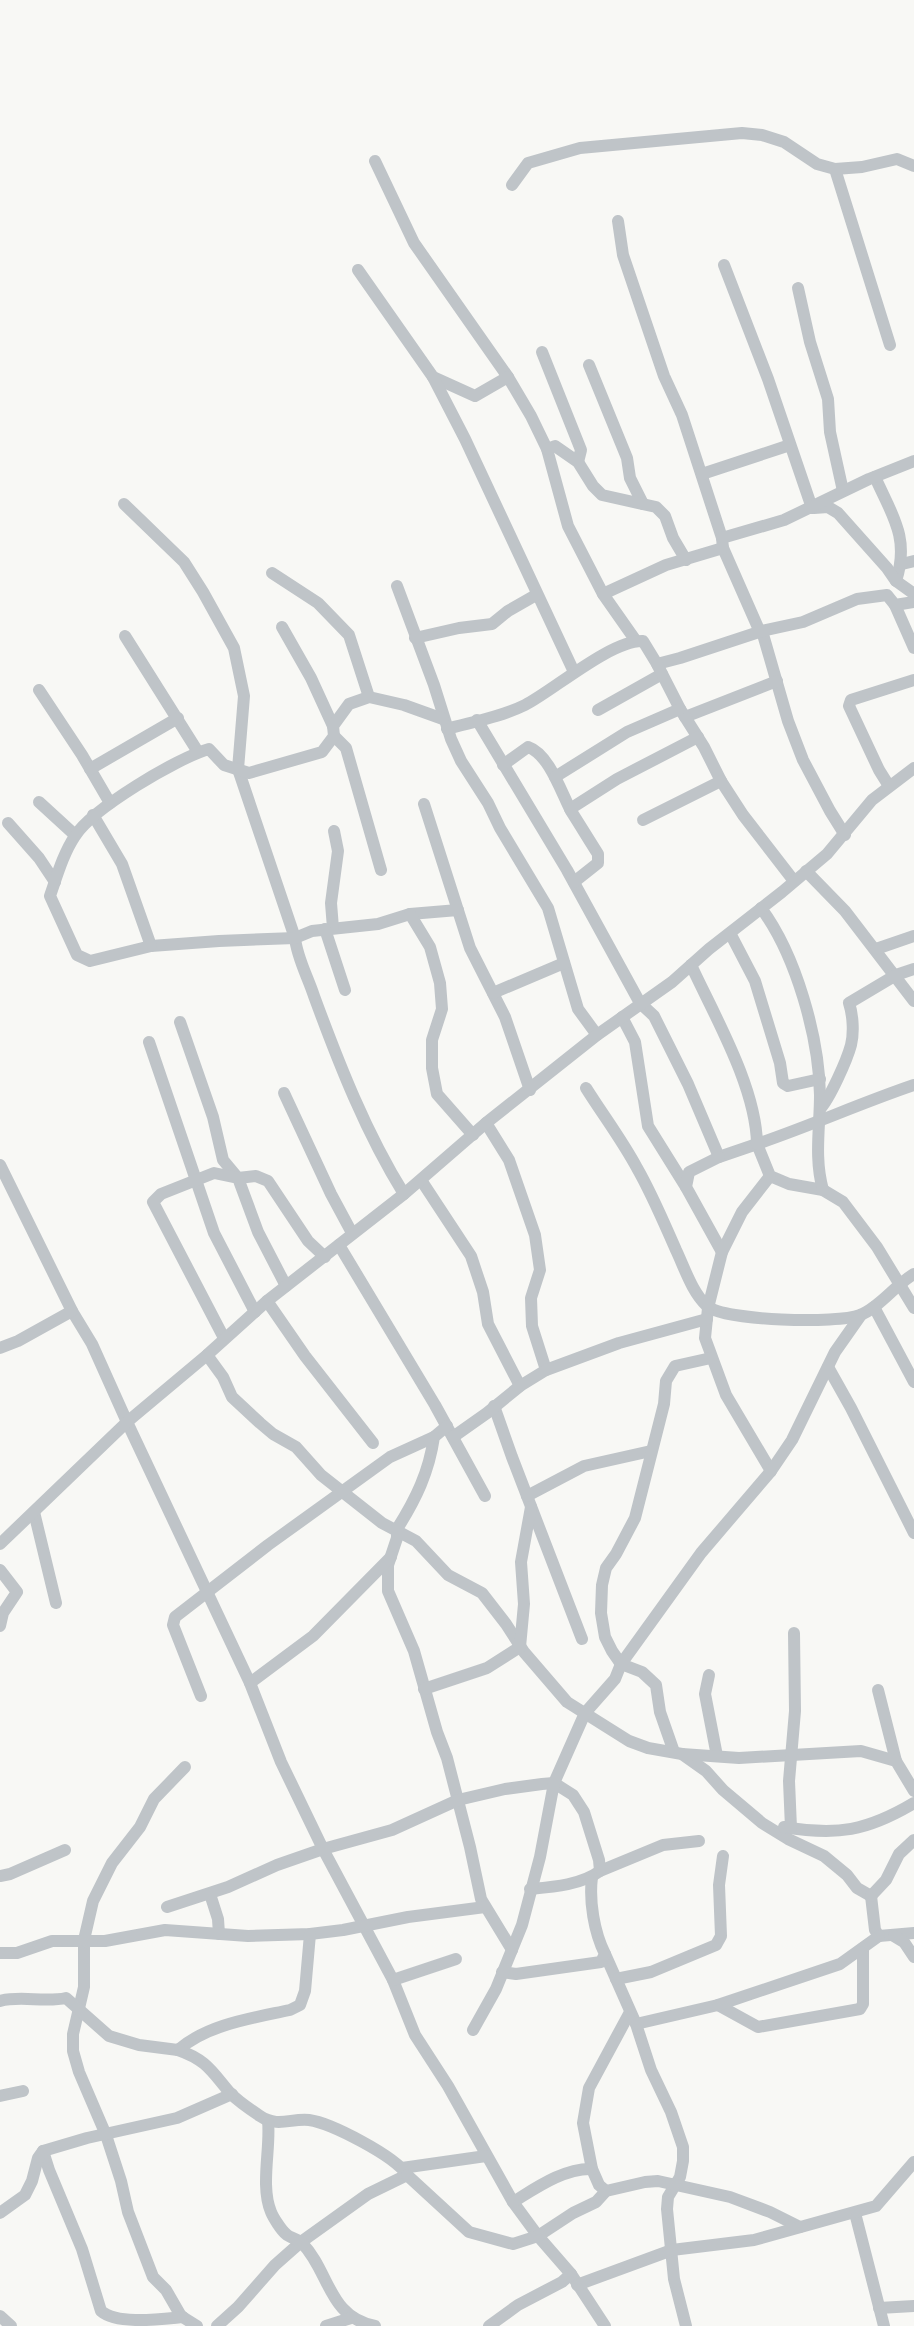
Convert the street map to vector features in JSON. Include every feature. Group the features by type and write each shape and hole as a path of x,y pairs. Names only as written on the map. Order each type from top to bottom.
{"street":[{"path":"512,185 528,163 580,148 742,133 762,135 784,142 817,164 835,169 862,167 897,159 914,166"},
{"path":"375,161 414,244 517,391 547,449 568,526 603,594 636,641"},
{"path":"835,169 890,345"},
{"path":"618,221 623,256 664,376 682,415 690,446 702,474 722,543 761,632 803,760 845,835"},
{"path":"724,265 768,379 812,508"},
{"path":"358,270 433,377 465,439 536,595 574,672"},
{"path":"798,288 810,342 828,399 830,432 844,491"},
{"path":"542,352 581,450 578,462"},
{"path":"589,364 626,458 630,478 643,504"},
{"path":"433,377 475,396 508,377"},
{"path":"702,474 790,445"},
{"path":"547,449 555,446 578,462 593,486 602,495 656,507 665,516 672,538 686,560"},
{"path":"603,594 666,565 686,560 722,543 784,520 844,491 914,461"},
{"path":"875,477 898,524 902,551 908,563 896,581"},
{"path":"124,504 184,562 234,648 244,696 238,769 296,938 303,966 332,1044 375,1142 404,1194"},
{"path":"812,508 828,508 838,513 881,561 896,581 914,594"},
{"path":"272,573 318,603 349,635 369,697"},
{"path":"397,586 434,685 445,724 461,761 488,803 500,828 548,908 578,1009 597,1035"},
{"path":"415,638 459,628 492,624 508,611 536,595"},
{"path":"598,710 659,669 680,658 709,647 803,622 857,599 870,596 886,595 895,605 914,648"},
{"path":"895,605 914,602"},
{"path":"282,627 311,678 333,731 346,748 381,870"},
{"path":"125,636 198,752"},
{"path":"458,910 410,914 378,924 312,931 296,938 151,946 90,961 77,955 50,896 61,863 75,835 93,815 110,803 198,752 208,749 224,766 249,773 322,752 349,704 369,697 404,705 445,724 477,720 523,706 543,695 574,672 622,646 636,641 643,641 721,781 743,814 794,881"},
{"path":"889,786 879,770 849,706 851,700 914,680"},
{"path":"556,777 627,732 777,681"},
{"path":"39,690 110,803"},
{"path":"90,769 178,718"},
{"path":"477,720 574,882 640,1003 654,1016 688,1084 719,1157"},
{"path":"570,809 617,779 698,737"},
{"path":"503,765 528,747 534,749 556,777 570,809 598,854 598,863 574,882"},
{"path":"0,1544 127,1422 207,1355 267,1301 404,1194 486,1123 597,1035 672,982 806,871 845,835 872,800 914,768"},
{"path":"643,820 721,781"},
{"path":"39,802 75,835"},
{"path":"424,804 470,948 505,1017 530,1090"},
{"path":"93,815 122,864 151,946"},
{"path":"8,824 39,858 55,882"},
{"path":"334,831 338,852 329,929 345,990"},
{"path":"806,871 845,911 896,975 914,1001"},
{"path":"761,908 772,923 799,986 815,1038 820,1079 818,1154 823,1190"},
{"path":"410,914 430,947 440,983 442,1009 432,1040 432,1068 437,1094 473,1135"},
{"path":"730,933 755,982 780,1063 783,1083 788,1086 820,1079"},
{"path":"876,949 914,936"},
{"path":"493,992 564,963"},
{"path":"691,965 736,1062 757,1125 757,1144 770,1176 789,1184 823,1190 843,1202 877,1247 914,1308"},
{"path":"820,1109 828,1100 851,1045 853,1013 849,1003 896,975 914,969"},
{"path":"622,1017 635,1042 648,1126 686,1187 722,1252"},
{"path":"180,1022 213,1117 223,1160 238,1178 258,1232 286,1286"},
{"path":"150,1042 214,1233 255,1312"},
{"path":"686,1187 689,1172 719,1157 819,1122 875,1098 914,1085"},
{"path":"586,1088 613,1127 638,1169 694,1290 708,1314"},
{"path":"284,1093 331,1194 352,1233"},
{"path":"486,1123 509,1160 535,1235 540,1270 531,1298 532,1326 546,1370"},
{"path":"0,1165 72,1310 96,1352 250,1683 281,1762 323,1849 393,1980 416,2035 448,2086 513,2202 538,2236 574,2279 605,2326"},
{"path":"224,1338 153,1202 161,1194 214,1173 238,1178 256,1176 268,1181 308,1241 325,1257"},
{"path":"770,1176 742,1212 722,1252 708,1314 705,1338 726,1395 771,1471"},
{"path":"421,1180 471,1256 483,1292 488,1324 520,1386"},
{"path":"339,1244 450,1431 485,1496"},
{"path":"201,1696 173,1625 175,1617 268,1545 390,1456 450,1431 494,1406 520,1386 546,1370 619,1343 708,1314 795,1320 848,1318 861,1315 874,1307 899,1282 914,1274"},
{"path":"267,1301 305,1356 372,1443"},
{"path":"874,1307 914,1382"},
{"path":"0,1348 18,1341 72,1310"},
{"path":"473,2030 502,1972 522,1925 540,1856 554,1784 585,1713 615,1679 621,1664 693,1564 771,1471 792,1440 835,1352 861,1315"},
{"path":"207,1355 223,1377 232,1396 273,1434 296,1447 321,1475 343,1490 382,1522 398,1529 416,1541 448,1575 482,1593 506,1624 520,1647 567,1702 629,1741 648,1748 678,1753 739,1758 861,1751 896,1761"},
{"path":"711,1358 675,1366 666,1381 664,1404 635,1518 616,1554 606,1568 602,1585 601,1613 605,1636 621,1664 642,1672 656,1685 660,1712 678,1753 706,1771 723,1790 762,1823 788,1839 824,1856 848,1875 857,1888 870,1896"},
{"path":"828,1367 852,1408 914,1533"},
{"path":"494,1406 582,1639"},
{"path":"434,1437 431,1458 424,1482 398,1529 387,1575 388,1591 414,1651 424,1690 447,1758 470,1846 474,1871 485,1907 512,1950"},
{"path":"529,1501 584,1466 651,1451"},
{"path":"520,1647 524,1604 521,1562 529,1501"},
{"path":"34,1512 56,1602"},
{"path":"250,1683 313,1636 391,1557"},
{"path":"0,1570 17,1592 3,1613 0,1626"},
{"path":"791,1828 789,1781 794,1711 794,1634"},
{"path":"424,1690 487,1668 520,1647"},
{"path":"709,1674 705,1694 716,1756"},
{"path":"878,1690 896,1761 914,1791"},
{"path":"185,1767 154,1799 140,1827 112,1863 93,1900 84,1940 83,1999 78,2010 73,2034 73,2051 79,2072 106,2135 121,2181 126,2207 153,2277 166,2290 182,2317 197,2326"},
{"path":"168,1907 193,1897 210,1894 277,1865 323,1849 392,1830 458,1800 505,1789 554,1784 573,1795 584,1812 599,1860 592,1900 597,1931 605,1954 636,2024 650,2070 671,2112 683,2147 680,2177 668,2197 667,2209 677,2294 686,2326"},
{"path":"762,1823 822,1833 861,1828 914,1804"},
{"path":"870,1896 886,1880 899,1854 914,1840"},
{"path":"530,1889 564,1885 596,1874 663,1845 699,1841"},
{"path":"0,1876 10,1874 65,1850"},
{"path":"616,1979 651,1972 716,1945 721,1936 719,1885 723,1856"},
{"path":"210,1894 218,1918 219,1934"},
{"path":"870,1896 875,1930 879,1936"},
{"path":"0,1954 17,1953 52,1941 105,1941 165,1930 219,1934 310,1934 342,1930 364,1924 485,1907"},
{"path":"636,2024 718,2005 840,1964 879,1936 914,1933"},
{"path":"178,2050 191,2041 220,2028 290,2010 300,2005 305,1991 310,1934"},
{"path":"894,1936 904,1942 914,1957"},
{"path":"718,2005 758,2027 860,2009 863,2004 863,1948"},
{"path":"502,1972 516,1974 601,1962 605,1954"},
{"path":"393,1980 456,1958"},
{"path":"0,2001 8,1999 50,2001 66,1998 109,2036 139,2045 178,2050 197,2058 215,2072 232,2094 268,2121 286,2123 307,2120 324,2124 380,2152 405,2171 469,2232 512,2244 538,2236 573,2213 596,2202 606,2191 658,2181 730,2197 770,2212 800,2227"},
{"path":"606,2191 599,2185 592,2169 583,2124 589,2088 630,2012"},
{"path":"0,2096 23,2091"},
{"path":"0,2214 25,2195 32,2181 38,2158 43,2151 87,2138 178,2118 232,2094"},
{"path":"268,2121 270,2132 266,2166 271,2213 286,2234 301,2242 320,2270 330,2292 352,2318 375,2326"},
{"path":"43,2151 46,2164 82,2249 97,2304 109,2322 182,2317"},
{"path":"217,2326 249,2295 275,2265 301,2242 368,2194 405,2171 486,2156"},
{"path":"489,2326 506,2321 518,2305 562,2282 672,2250 754,2240 876,2206 914,2162"},
{"path":"513,2202 556,2177 585,2169 592,2169"},
{"path":"855,2213 884,2326"},
{"path":"879,2308 914,2306"},
{"path":"0,2316 12,2326"},
{"path":"326,2326 352,2318"}]}
